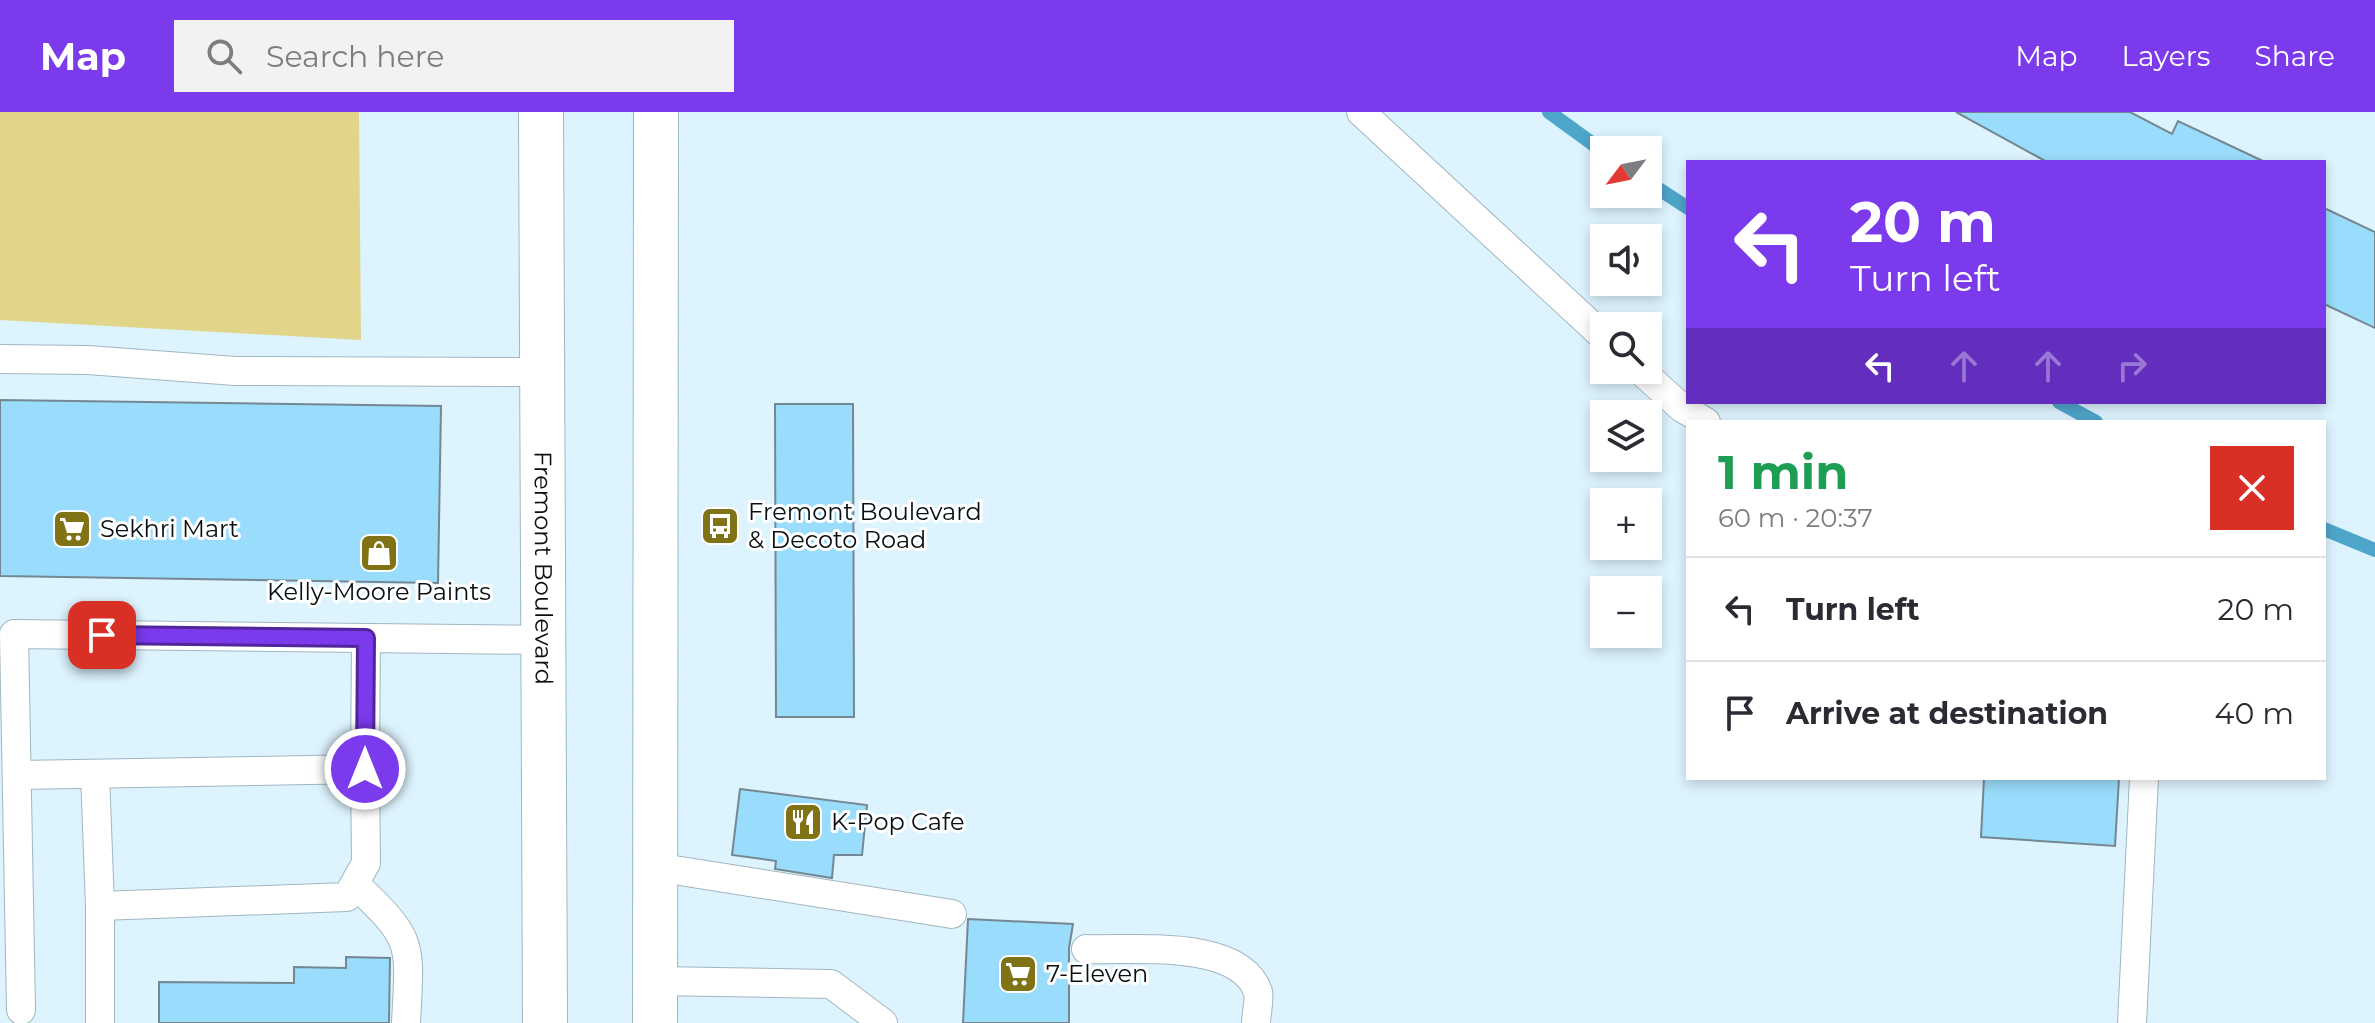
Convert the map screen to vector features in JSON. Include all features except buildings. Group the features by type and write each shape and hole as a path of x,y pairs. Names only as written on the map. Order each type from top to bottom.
{"main road":[{"name":"Fremont Boulevard","path":"541,112 544,1019"},
{"path":"655,1002 656,112"}],"lane":[{"path":"1361,112 1590,324"},
{"path":"0,359 88,360 235,371 542,372"},
{"path":"1655,384 1682,408 1703,420"},
{"path":"14,1014 18,775 14,634 543,640"},
{"path":"100,906 347,897 366,863 366,638"},
{"path":"18,775 365,769"},
{"path":"95,774 100,1023"},
{"path":"2132,1023 2144,780"},
{"path":"655,867 952,914"},
{"path":"355,884 389,916 405,939 409,961 406,1023"},
{"path":"1086,949 1212,954 1244,970 1258,994 1256,1023"},
{"path":"655,1002 831,984 883,1023"}],"shaded area":[{"path":"0,112 359,112 361,340 0,320"}],"waterway":[{"path":"1549,112 1590,142"},
{"path":"1662,191 1686,207"},
{"path":"2063,404 2092,420"},
{"path":"2326,530 2375,550"}],"place":[{"name":"Fremont Boulevard & Decoto Road","path":"720,526"},
{"name":"Sekhri Mart","path":"72,529"},
{"name":"Kelly-Moore Paints","path":"379,553"},
{"name":"K-Pop Cafe","path":"803,822"},
{"name":"7-Eleven","path":"1018,974"}],"route":[{"path":"102,635 366,638 365,769"}]}
